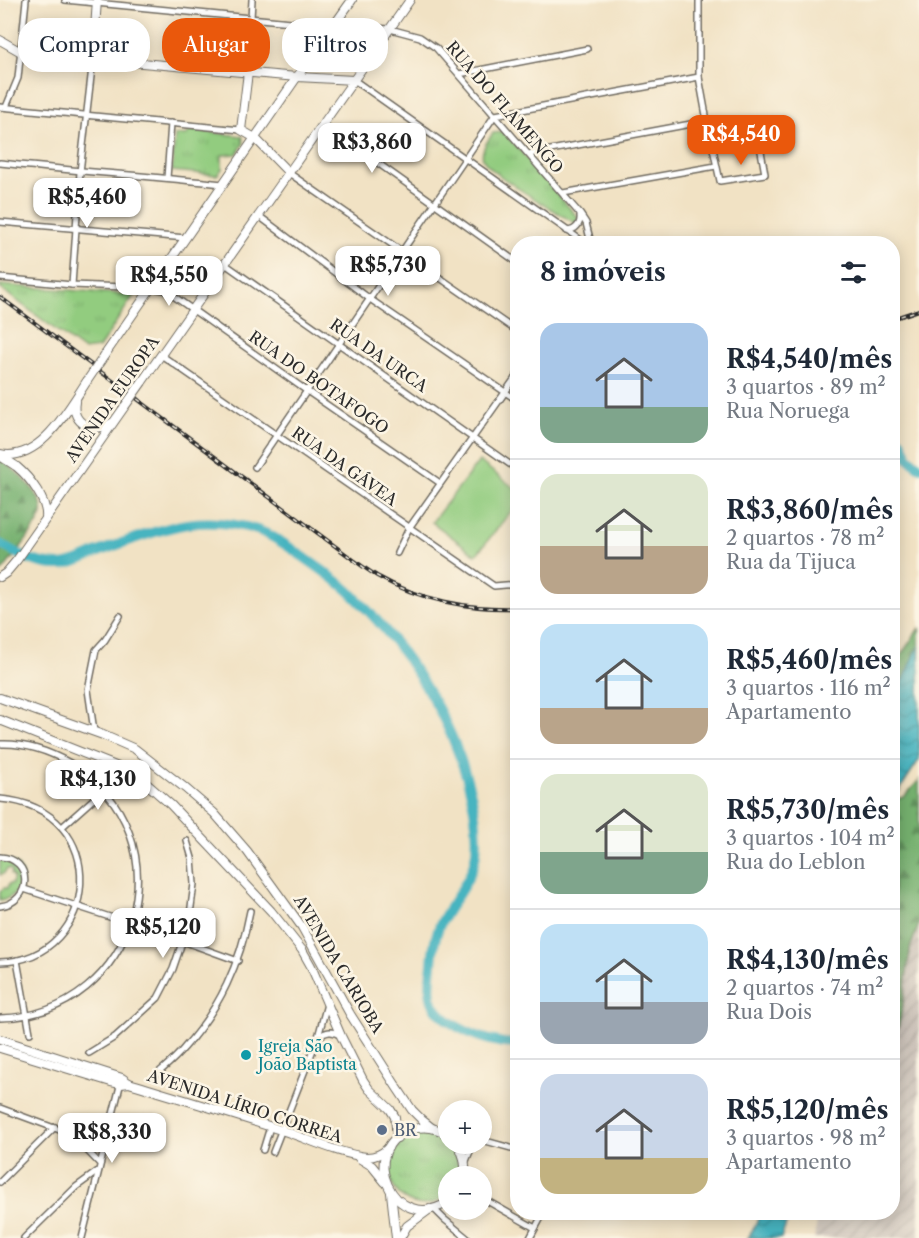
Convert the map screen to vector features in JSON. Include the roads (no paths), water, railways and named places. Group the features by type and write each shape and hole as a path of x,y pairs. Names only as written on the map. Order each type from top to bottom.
{"main road":[{"name":"AVENIDA EUROPA","path":"339,18 352,0"},
{"name":"AVENIDA EUROPA","path":"0,577 17,560 410,0"},
{"path":"96,18 97,2"},
{"path":"0,40 18,50"},
{"path":"289,173 255,138 241,130 248,72 354,80"},
{"name":"AVENIDA EUROPA","path":"0,455 14,455 28,450 53,429 301,72"},
{"path":"81,390 74,409 81,422 95,429 107,426 115,420"},
{"path":"0,455 27,477 43,502 46,518"},
{"name":"AVENIDA CARIOBA","path":"0,698 135,748 214,813 247,851 302,927 350,1014 407,1102 432,1128"},
{"name":"AVENIDA CARIOBA","path":"0,720 129,772 171,805 262,902 302,950 363,1080 395,1117 394,1141"},
{"name":"AVENIDA LÍRIO CORREA","path":"0,1039 124,1082"},
{"name":"AVENIDA LÍRIO CORREA","path":"0,1048 124,1082 353,1154 376,1156 383,1153 394,1141"},
{"path":"432,1209 419,1209 398,1201 385,1182 383,1169 385,1156 394,1141 407,1131 420,1127 438,1130"},
{"name":"AVENIDA LÍRIO CORREA","path":"353,1154 372,1166 385,1182"},
{"path":"463,1154 465,1166"},
{"path":"391,1193 396,1238"},
{"path":"400,1238 407,1226 438,1206"}],"street":[{"path":"24,18 26,0"},
{"name":"RUA DO FLAMENGO","path":"66,0 252,18"},
{"path":"252,0 252,18"},
{"path":"699,0 699,77 720,181 765,174 756,123"},
{"name":"RUA DO FLAMENGO","path":"390,29 425,40 435,48 563,193 586,223 589,236"},
{"path":"459,74 587,49"},
{"path":"19,72 18,78 3,107 241,130"},
{"path":"72,285 80,172 92,72"},
{"path":"255,467 495,115 699,77"},
{"path":"354,80 574,236"},
{"path":"529,154 707,121"},
{"path":"166,178 171,123"},
{"path":"323,124 510,257"},
{"path":"0,164 223,184"},
{"path":"563,193 716,166"},
{"path":"289,173 510,327"},
{"path":"567,231 577,227 580,214"},
{"path":"259,216 370,299 510,395"},
{"path":"0,222 186,238"},
{"name":"RUA DA URCA","path":"225,264 510,464"},
{"name":"RUA DO BOTAFOGO","path":"0,278 165,290 440,483"},
{"name":"RUA DA GÁVEA","path":"161,355 494,586 510,585"},
{"path":"397,553 409,528 510,386"},
{"path":"94,731 88,690 96,650 120,616"},
{"path":"0,744 32,747 59,756 83,771 104,790 118,809 129,831 138,878 136,901 130,925 112,960 90,984 57,1005 26,1015 0,1018"},
{"path":"62,828 117,778"},
{"path":"0,799 27,804 52,818 71,841 78,857 81,873 81,890 77,906 68,925 54,941 37,953 17,960 0,962"},
{"path":"89,1053 115,1037 158,998 172,969 189,922 194,884 192,858 187,841"},
{"path":"0,857 10,858 17,862 25,875 24,889 15,901 0,906"},
{"path":"24,889 238,961"},
{"path":"157,1074 183,1050 205,1023 224,993 238,961 250,911"},
{"path":"17,960 30,1033"},
{"path":"273,1152 318,1037 327,1004"},
{"path":"318,1037 331,1031 341,1036"},
{"path":"82,1238 98,1171 124,1082"},
{"path":"0,1108 65,1132 79,1142 100,1164"},
{"path":"0,1182 54,1127"},
{"path":"263,1150 270,1127"},
{"path":"492,1144 510,1148"},
{"path":"465,1162 469,1154"},
{"path":"24,1238 76,1187 98,1171"},
{"path":"492,1204 510,1214"},
{"path":"432,1209 467,1238"},
{"path":"521,1220 535,1228"},
{"path":"530,1238 540,1220"}],"water":[{"path":"919,645 919,760 900,789 900,688"},
{"path":"757,1220 788,1220 781,1238 748,1238"}],"waterway":[{"path":"900,440 908,457 919,467"},
{"path":"0,544 37,562 62,565 156,531 187,524 231,524 257,530 276,539 350,592 387,633 429,692 454,741 472,797 477,835 476,852 471,871 438,929 430,985 434,1006 449,1021 469,1033 510,1043"}],"railway":[{"path":"0,297 377,576 410,591 445,602 510,608"},
{"path":"900,316 919,310"}],"place":[{"name":"Igreja São João Baptista","path":"246,1055"},
{"name":"BR","path":"382,1130"}]}
